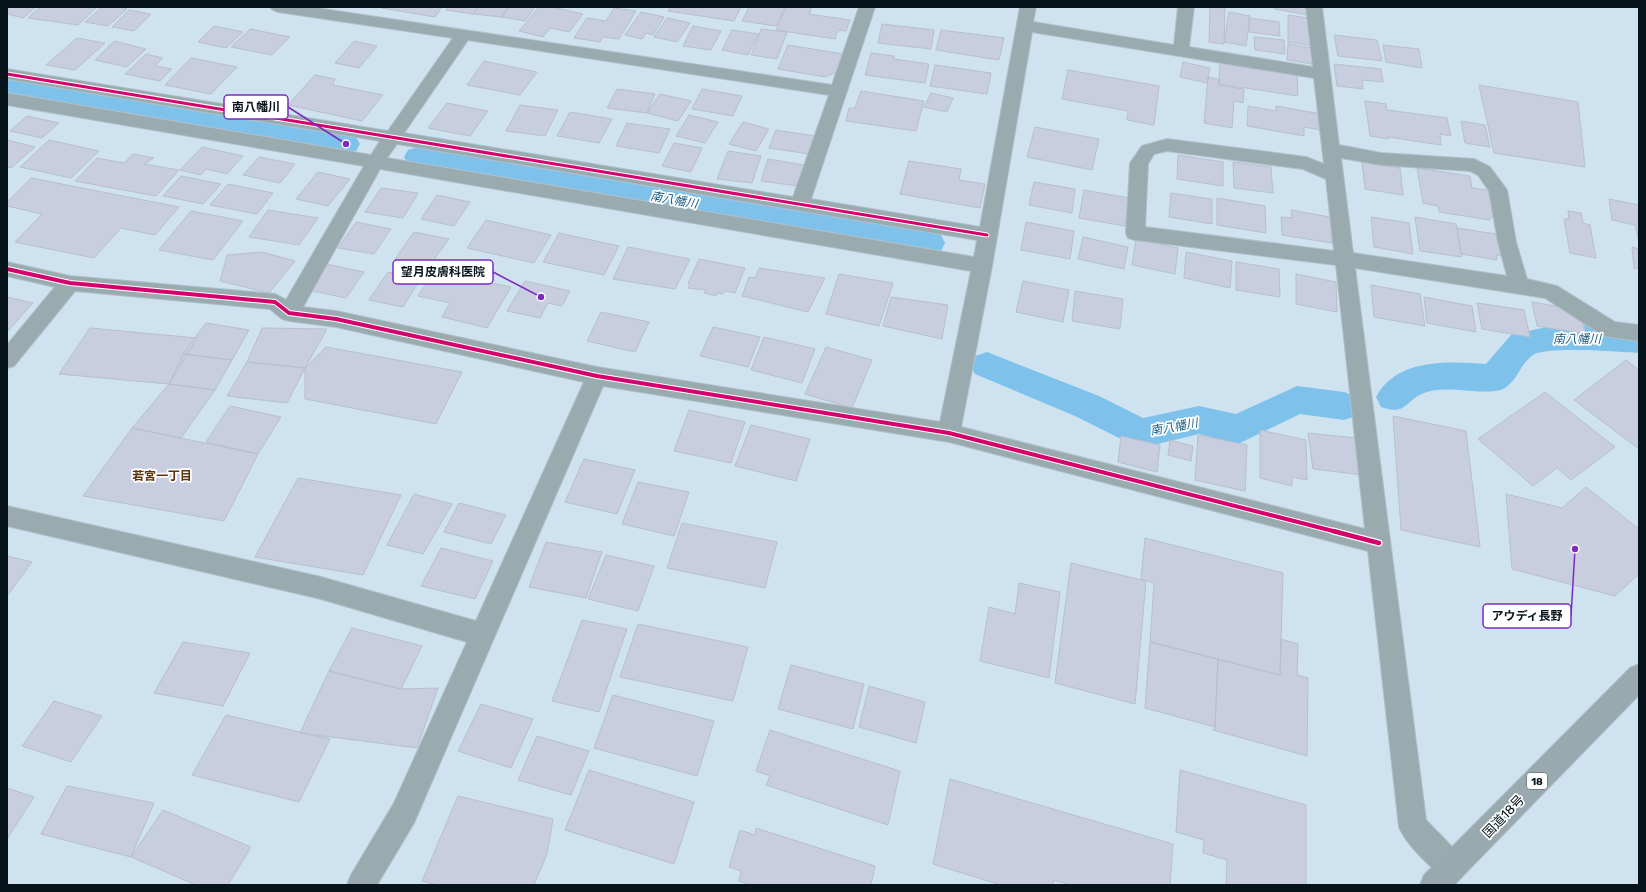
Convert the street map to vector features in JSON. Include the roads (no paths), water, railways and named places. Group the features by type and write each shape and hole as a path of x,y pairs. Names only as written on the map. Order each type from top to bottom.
{"highway":[{"name":"国道18号","path":"1443,876 1639,677"}],"street":[{"path":"278,7 349,12 463,36 838,92"},
{"path":"800,204 867,7"},
{"path":"949,433 982,266 1028,7"},
{"path":"1181,50 1186,7"},
{"path":"1314,7 1412,827 1443,876"},
{"path":"1024,26 1181,50 1322,74"},
{"path":"289,313 375,162 463,36"},
{"path":"7,74 987,236"},
{"path":"7,99 982,266"},
{"path":"1334,175 1306,163 1167,145 1148,150 1139,163 1135,233 1344,259 1550,291 1611,330 1639,333"},
{"path":"1331,150 1381,159 1474,165 1484,171 1498,190 1507,242 1519,285"},
{"path":"7,269 70,284 275,302 289,313 336,319 597,376 949,433 1379,543"},
{"path":"7,360 70,284"},
{"path":"361,885 404,813 597,376"},
{"path":"7,516 321,588 482,635"}],"waterway":[{"name":"南八幡川","path":"7,88 346,144"},
{"name":"南八幡川","path":"418,157 930,243"},
{"name":"南八幡川","path":"1393,397 1416,380 1455,375 1494,378 1523,344 1560,337 1639,340"},
{"name":"南八幡川","path":"987,365 1087,406 1141,433 1199,420 1238,429 1297,400 1344,406"}],"place":[{"name":"南八幡川","path":"346,144"},
{"name":"望月皮膚科医院","path":"541,297"},
{"name":"アウディ長野","path":"1575,549"}],"district":[{"name":"若宮一丁目","path":"162,476"}]}
